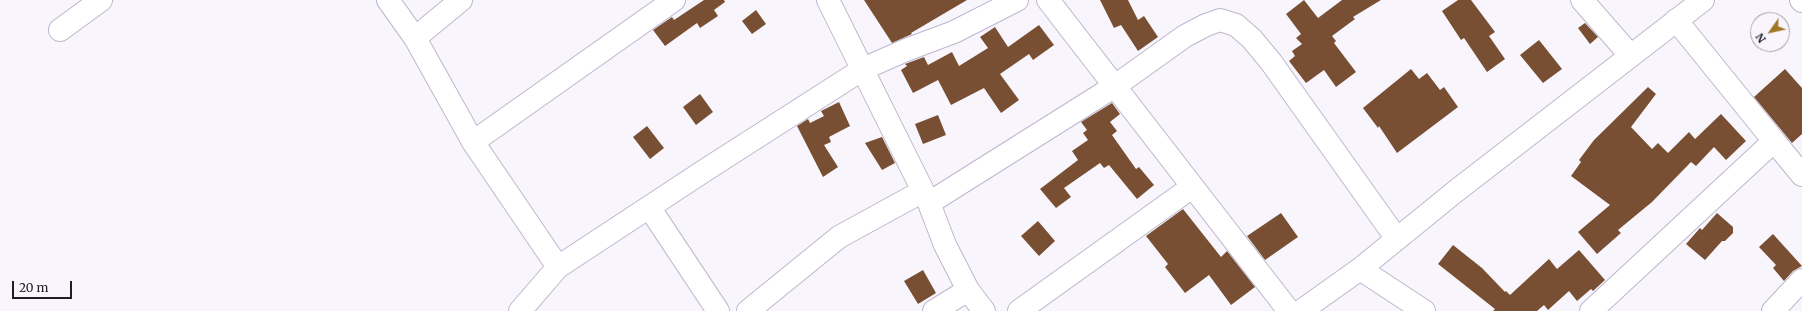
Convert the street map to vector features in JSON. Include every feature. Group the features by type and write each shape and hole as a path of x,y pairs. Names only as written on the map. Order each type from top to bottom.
{"street":[{"path":"60,30 101,0"},
{"path":"388,0 415,38 473,142 558,267"},
{"path":"473,142 674,0"},
{"path":"828,0 926,197 945,245 968,290 984,311"},
{"path":"520,311 558,267 863,69 906,50 954,32 994,5 1017,0"},
{"path":"1048,0 1289,311"},
{"path":"1582,0 1630,55"},
{"path":"1301,311 1360,269 1630,55 1703,0"},
{"path":"415,38 451,3"},
{"path":"748,311 839,238 926,197 1116,86 1185,36 1206,25 1220,20 1236,25 1252,39 1271,62 1397,240"},
{"path":"1676,20 1802,175"},
{"path":"1591,311 1774,141"},
{"path":"1019,311 1192,187"},
{"path":"649,207 718,311"},
{"path":"1360,269 1424,311"},
{"path":"1773,311 1802,280"},
{"path":"934,311 968,290"}],"building":[{"path":"704,0 724,0 725,2 714,10 718,16 700,28 697,23 665,46 653,30 672,17 674,20"},
{"path":"864,0 967,0 911,33 912,34 892,43"},
{"path":"1100,0 1128,0 1138,20 1144,16 1158,37 1138,51 1121,25 1114,28"},
{"path":"1304,0 1318,18 1342,0 1381,0 1353,17 1355,19 1332,36 1336,41 1334,43 1356,72 1336,87 1324,70 1306,83 1289,61 1295,56 1292,51 1302,44 1296,38 1301,34 1286,14"},
{"path":"1458,0 1471,0 1495,32 1489,36 1505,59 1487,72 1464,38 1461,40 1442,11"},
{"path":"756,10 766,24 752,34 742,21"},
{"path":"1585,23 1598,37 1590,44 1578,28"},
{"path":"1039,25 1054,45 1033,60 1029,54 1000,74 1019,100 1001,113 984,88 951,105 938,80 913,93 901,70 907,66 905,64 924,57 928,65 952,52 959,66 988,48 980,37 995,27 1008,47"},
{"path":"1539,40 1562,69 1543,83 1520,55"},
{"path":"1411,69 1419,79 1427,73 1440,90 1444,87 1458,107 1397,153 1379,126 1378,128 1363,108"},
{"path":"1785,69 1802,88 1802,134 1792,143 1754,97"},
{"path":"1648,87 1656,94 1631,127 1652,149 1658,143 1668,153 1689,132 1695,139 1721,114 1746,141 1726,160 1714,147 1696,166 1691,162 1652,202 1618,230 1621,233 1597,254 1578,232 1610,205 1571,176 1581,162 1579,160 1594,140"},
{"path":"700,94 713,112 696,125 683,107"},
{"path":"839,102 850,126 829,137 831,142 824,145 838,167 823,177 797,126 808,119 810,123 824,116 821,111"},
{"path":"1112,103 1120,114 1110,122 1117,131 1112,135 1136,169 1139,167 1154,185 1137,199 1109,165 1104,168 1100,163 1064,188 1071,197 1056,208 1040,189 1078,160 1072,151 1088,140 1083,133 1087,130 1081,122"},
{"path":"938,115 946,135 923,144 915,124"},
{"path":"647,126 664,148 650,159 633,137"},
{"path":"882,137 895,163 882,170 865,143"},
{"path":"1183,209 1221,257 1227,251 1255,287 1231,305 1209,275 1185,293 1165,267 1168,264 1146,236"},
{"path":"1281,213 1298,237 1265,260 1247,236"},
{"path":"1717,213 1733,227 1733,233 1725,241 1722,241 1705,260 1686,244 1700,228 1702,230"},
{"path":"1038,221 1055,241 1039,256 1021,236"},
{"path":"1773,234 1802,266 1793,271 1784,281 1773,268 1776,265 1759,247"},
{"path":"1453,245 1482,268 1505,292 1506,291 1510,295 1549,259 1557,269 1579,250 1605,280 1593,291 1591,289 1577,301 1569,291 1548,310 1544,305 1537,311 1493,311 1495,309 1438,264"},
{"path":"923,270 936,293 918,304 904,281"}]}
